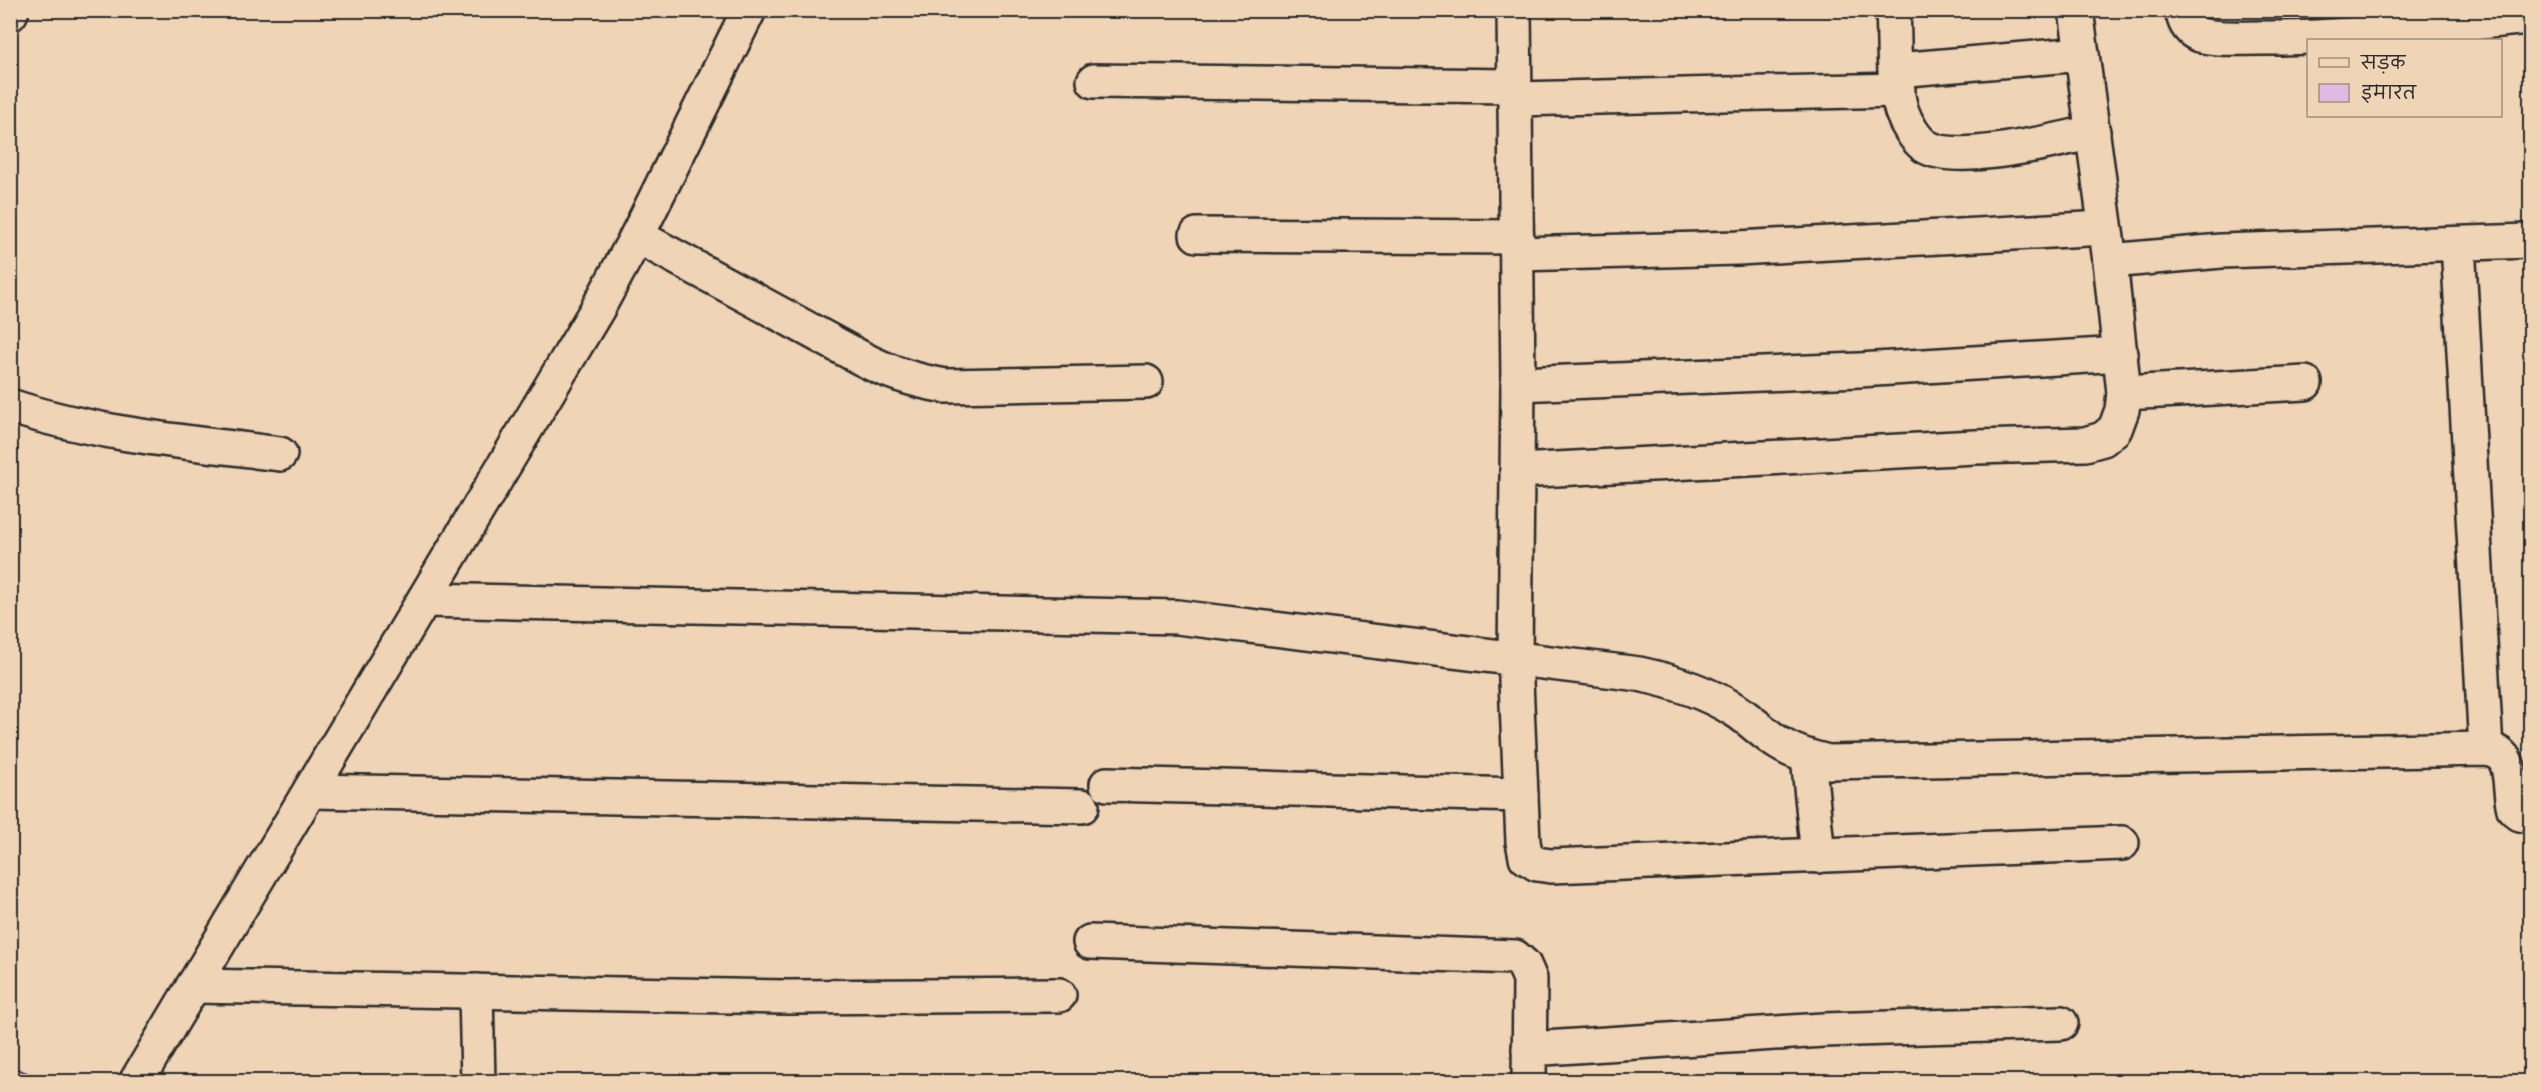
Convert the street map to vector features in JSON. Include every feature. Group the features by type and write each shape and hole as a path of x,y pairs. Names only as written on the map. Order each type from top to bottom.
{"street":[{"path":"136,1082 560,375 637,236 749,10"},
{"path":"1514,10 1518,384 1515,658 1522,842 1526,857 1537,864 1551,866 2122,843"},
{"path":"1893,10 1897,80 1902,112 1925,147 1947,152 1978,153 2009,150 2093,132"},
{"path":"1518,471 1975,447 2085,444 2103,439 2115,429 2122,410 2124,393 2110,261 2076,10"},
{"path":"2182,10 2190,30 2213,37 2292,38 2424,19 2530,17"},
{"path":"1094,81 1515,92 1897,80 2082,54"},
{"path":"1197,236 1517,246 1738,248 2105,228"},
{"path":"637,236 861,358 888,372 915,381 946,386 1146,382"},
{"path":"2110,261 2221,250 2530,241"},
{"path":"2458,244 2486,750"},
{"path":"1518,384 1847,370 2121,354"},
{"path":"2124,393 2305,382"},
{"path":"10,406 38,415 116,432 280,454"},
{"path":"424,600 1177,617 1515,658 1664,679 1735,710 1782,746 1808,757 1828,762 2498,751 2508,765 2514,809 2520,814 2530,816"},
{"path":"1808,757 1818,856"},
{"path":"1107,784 1521,795"},
{"path":"310,791 1082,806"},
{"path":"1090,942 1515,957 1524,965 1530,979 1530,1082"},
{"path":"193,986 788,997 1059,995"},
{"path":"476,991 477,1082"},
{"path":"1530,1049 1823,1030 2061,1023"}],"building":[{"path":"10,1066 49,1082 10,1082"}]}
